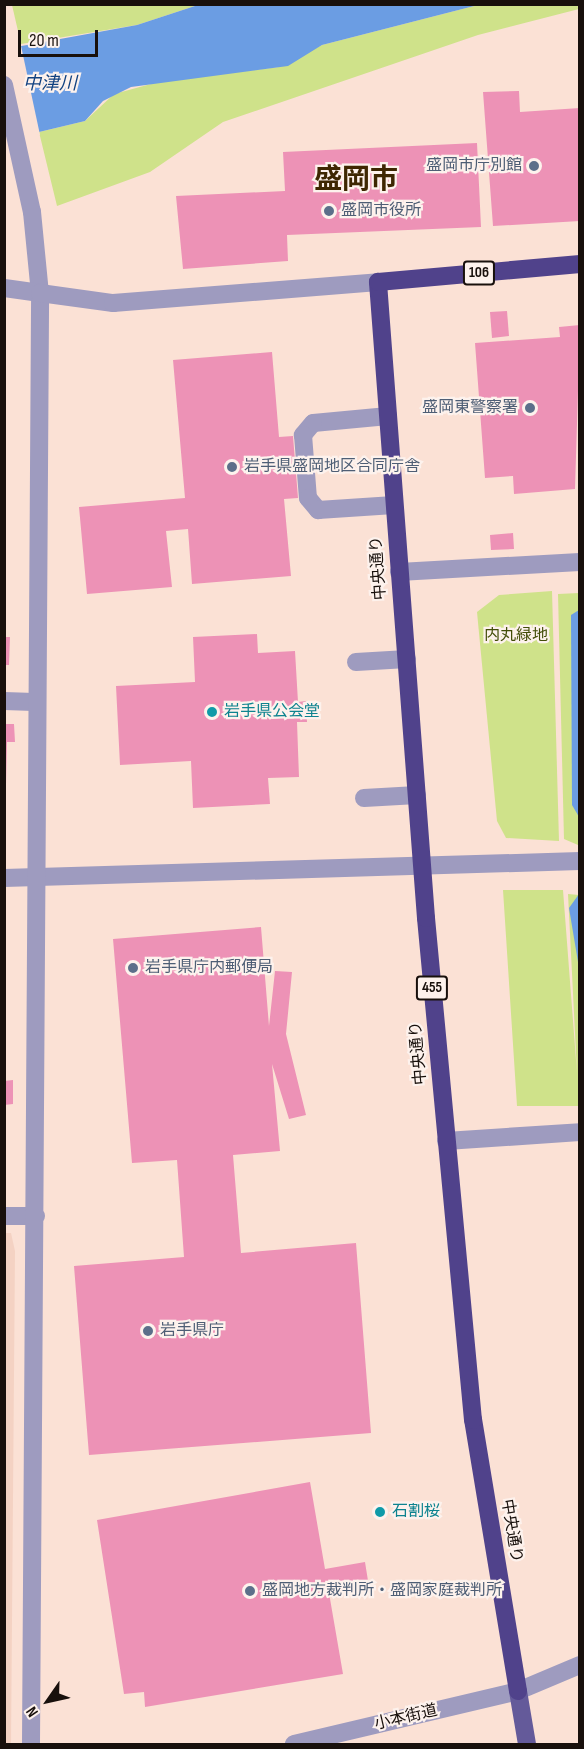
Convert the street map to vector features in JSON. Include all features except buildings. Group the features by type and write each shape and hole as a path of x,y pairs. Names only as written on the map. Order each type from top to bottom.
{"highway":[{"name":"106","path":"378,282 579,264"},
{"name":"中央通り","path":"378,282 422,869 473,1420 518,1691"}],"main road":[{"name":"中央通り","path":"518,1691 527,1744"}],"street":[{"path":"4,85 32,212 40,293 34,702 36,1216 31,1744"},
{"path":"4,288 113,303 378,282"},
{"path":"388,416 313,423 303,435 308,498 318,510 394,505"},
{"path":"399,572 579,562"},
{"path":"356,662 407,659"},
{"path":"4,701 34,702"},
{"path":"364,798 417,795"},
{"path":"4,878 422,869 579,861"},
{"path":"446,1141 579,1132"},
{"path":"4,1216 36,1216"},
{"name":"小本街道","path":"294,1744 518,1691 579,1665"}],"shaded area":[{"path":"4,1233 11,1233 15,1251 11,1744 4,1744"}],"green space":[{"path":"12,5 198,5 137,25 21,44"},
{"path":"478,5 579,5 579,9 478,35 223,122 150,172 57,206 39,132 85,121 114,94 162,81 279,67 322,45"},
{"name":"内丸緑地","path":"552,591 559,841 506,838 497,821 477,612 499,595"},
{"path":"579,593 578,845 564,839 558,594"},
{"path":"503,890 563,890 577,1073 568,894 579,895 579,1106 517,1106"}],"water":[{"name":"中津川","path":"198,5 478,5 322,45 288,66 131,87 103,101 85,121 39,132 5,49 137,25"},
{"path":"579,610 579,817 572,805 571,615"},
{"path":"579,894 579,968 569,908"}],"pier":[{"path":"20,41 40,135 4,132 4,46"}],"place":[{"name":"盛岡市庁別館","path":"534,166"},
{"name":"盛岡市役所","path":"329,211"},
{"name":"盛岡東警察署","path":"530,408"},
{"name":"岩手県盛岡地区合同庁舎","path":"232,467"},
{"name":"岩手県公会堂","path":"212,712"},
{"name":"岩手県庁内郵便局","path":"133,968"},
{"name":"岩手県庁","path":"148,1331"},
{"name":"石割桜","path":"380,1512"},
{"name":"盛岡地方裁判所・盛岡家庭裁判所","path":"250,1591"}],"district":[{"name":"盛岡市","path":"356,180"}]}
